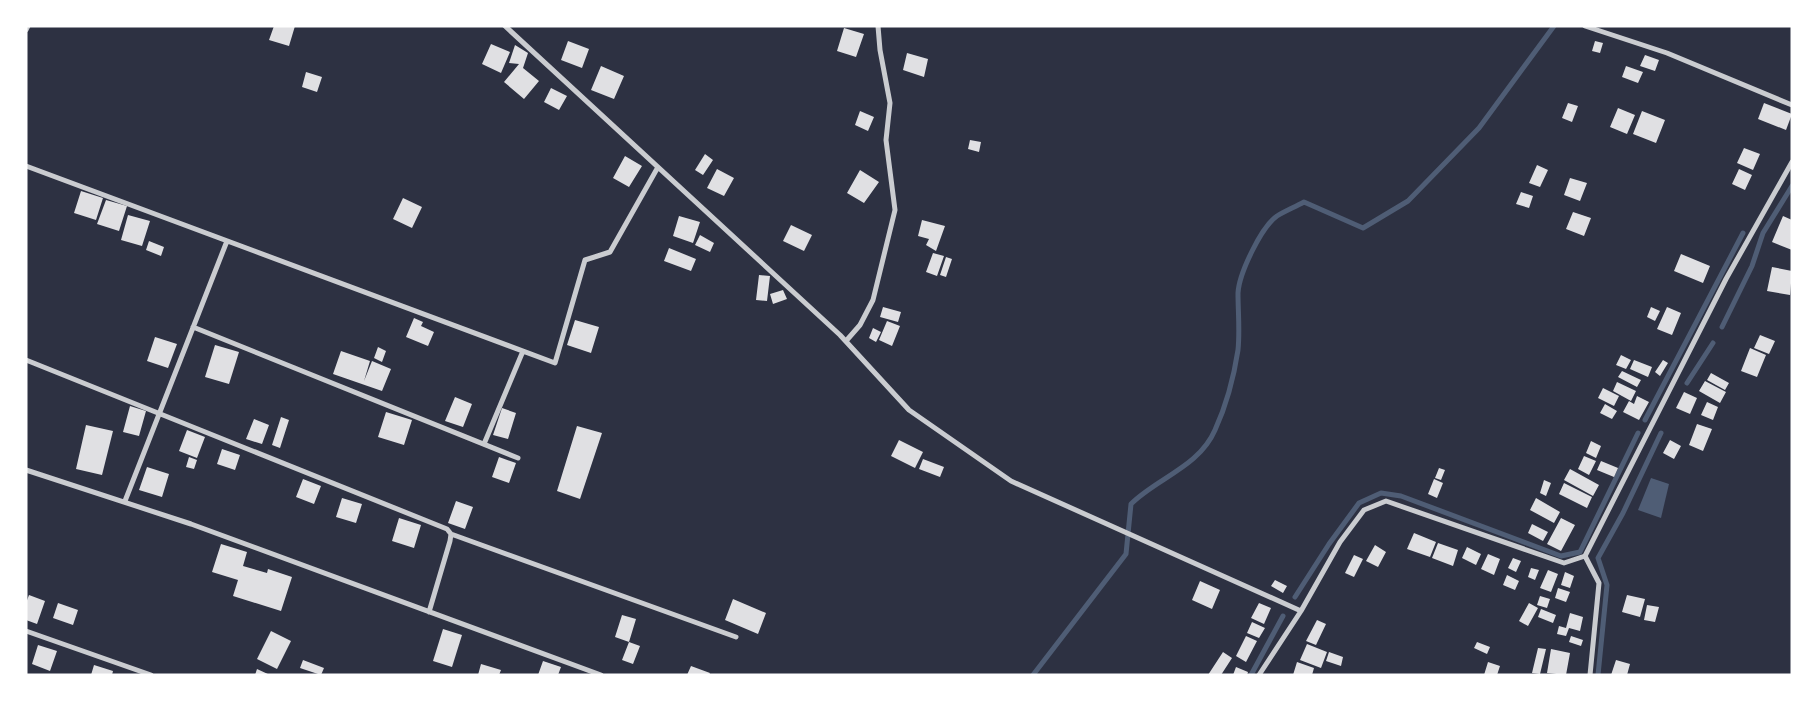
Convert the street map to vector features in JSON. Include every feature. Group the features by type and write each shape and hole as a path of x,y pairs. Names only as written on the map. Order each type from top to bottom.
{"street":[{"path":"26,30 28,26"},
{"path":"505,26 846,341 909,410 1011,481 1301,611"},
{"path":"846,341 860,325 873,300 895,210 886,140 890,103 880,50 878,26"},
{"path":"1585,26 1667,53 1792,105"},
{"path":"1259,675 1301,611 1340,542 1364,510 1386,502 1564,563 1585,556 1726,279 1792,162"},
{"path":"26,166 555,363 585,260 610,252 658,166"},
{"path":"125,501 227,241"},
{"path":"193,327 518,458"},
{"path":"484,444 523,351"},
{"path":"26,360 394,506 447,528 451,534 736,637"},
{"path":"26,470 125,501 601,675"},
{"path":"429,612 451,534"},
{"path":"1585,556 1599,583 1590,675"},
{"path":"26,632 151,675"}],"water":[{"path":"1651,478 1669,484 1661,518 1638,510"}],"building":[{"path":"274,26 295,26 289,46 269,40"},
{"path":"844,28 864,34 856,57 837,51"},
{"path":"568,41 589,49 582,68 561,60"},
{"path":"1595,41 1603,43 1600,53 1592,51"},
{"path":"491,44 510,52 501,73 482,64"},
{"path":"515,45 528,53 523,68 539,81 524,99 504,82 519,64 509,63"},
{"path":"907,53 928,59 924,77 903,70"},
{"path":"1645,55 1659,60 1655,71 1640,66"},
{"path":"601,66 624,76 614,99 591,90"},
{"path":"1626,66 1643,72 1638,83 1622,77"},
{"path":"306,72 322,77 317,92 302,87"},
{"path":"551,88 567,96 559,110 544,102"},
{"path":"1568,103 1578,106 1572,122 1562,118"},
{"path":"1764,103 1792,114 1786,130 1758,119"},
{"path":"1618,108 1635,115 1627,134 1610,127"},
{"path":"860,111 874,117 868,131 855,125"},
{"path":"1642,111 1665,120 1656,143 1633,134"},
{"path":"970,140 981,142 979,152 968,149"},
{"path":"1744,148 1760,154 1753,170 1737,163"},
{"path":"705,154 713,160 703,175 695,170"},
{"path":"625,156 642,166 629,187 613,178"},
{"path":"1537,165 1548,170 1540,187 1529,183"},
{"path":"717,169 734,178 724,196 707,188"},
{"path":"1739,169 1752,175 1745,190 1732,184"},
{"path":"860,170 879,182 864,203 847,193"},
{"path":"1570,178 1587,183 1580,201 1564,195"},
{"path":"81,191 103,198 96,220 74,213"},
{"path":"1521,192 1533,196 1529,208 1516,204"},
{"path":"403,198 422,207 412,228 393,219"},
{"path":"106,200 127,206 119,231 97,224"},
{"path":"1573,212 1591,218 1584,236 1566,229"},
{"path":"128,215 150,221 142,246 121,240"},
{"path":"679,216 700,222 693,243 673,236"},
{"path":"1783,216 1792,220 1792,250 1772,242"},
{"path":"922,220 945,226 936,251 926,245 929,239 918,236"},
{"path":"791,225 812,235 804,251 783,241"},
{"path":"700,235 714,243 710,252 695,245"},
{"path":"149,241 164,247 161,256 146,250"},
{"path":"669,248 696,259 691,271 664,261"},
{"path":"933,253 944,256 937,276 926,272"},
{"path":"1681,254 1710,266 1703,283 1674,271"},
{"path":"946,257 952,259 946,277 940,275"},
{"path":"1772,267 1792,271 1790,295 1767,291"},
{"path":"759,275 770,276 767,301 756,300"},
{"path":"783,290 787,299 773,304 770,294"},
{"path":"883,307 901,312 898,322 880,317"},
{"path":"1651,307 1660,311 1655,321 1647,317"},
{"path":"1667,307 1681,313 1672,335 1657,329"},
{"path":"414,318 423,322 421,326 434,332 428,346 406,337"},
{"path":"575,320 599,327 591,353 567,345"},
{"path":"887,321 900,326 892,346 879,340"},
{"path":"873,328 881,332 876,342 869,338"},
{"path":"1760,335 1775,341 1769,354 1754,348"},
{"path":"155,337 177,344 168,368 147,361"},
{"path":"215,345 239,352 229,384 205,377"},
{"path":"378,347 386,351 382,362 374,358"},
{"path":"1750,348 1766,355 1757,377 1741,371"},
{"path":"341,351 370,361 364,381 372,361 391,369 382,391 333,374"},
{"path":"1621,355 1631,360 1626,369 1616,365"},
{"path":"1634,360 1652,367 1648,377 1630,369"},
{"path":"1663,360 1668,363 1660,376 1655,372"},
{"path":"1622,371 1641,380 1637,387 1618,377"},
{"path":"1711,373 1729,383 1725,390 1707,380"},
{"path":"1705,381 1726,392 1720,403 1699,391"},
{"path":"1617,382 1636,391 1631,401 1613,391"},
{"path":"1603,388 1619,396 1614,406 1598,398"},
{"path":"1684,392 1697,398 1690,414 1676,408"},
{"path":"1637,396 1649,402 1639,420 1623,412 1629,401 1634,404"},
{"path":"455,397 472,404 463,427 445,421"},
{"path":"1707,402 1718,407 1713,420 1701,415"},
{"path":"1605,404 1617,411 1612,419 1600,413"},
{"path":"130,406 146,411 139,436 123,432"},
{"path":"502,408 516,413 508,439 493,435"},
{"path":"386,412 412,420 404,445 378,437"},
{"path":"281,417 289,420 280,448 272,445"},
{"path":"254,419 269,425 262,444 246,439"},
{"path":"1697,424 1712,429 1703,451 1689,445"},
{"path":"86,425 113,431 102,475 76,469"},
{"path":"577,426 602,433 580,499 557,491"},
{"path":"187,430 205,437 197,458 179,451"},
{"path":"899,440 923,452 915,468 891,456"},
{"path":"1670,440 1681,446 1674,459 1663,453"},
{"path":"1591,441 1601,446 1596,458 1586,453"},
{"path":"222,449 240,455 235,470 217,464"},
{"path":"1584,456 1596,461 1589,475 1578,469"},
{"path":"189,457 197,460 194,469 186,467"},
{"path":"499,457 516,463 509,483 492,477"},
{"path":"923,459 944,467 940,477 919,469"},
{"path":"1601,461 1618,468 1614,477 1597,470"},
{"path":"147,467 169,474 162,497 139,490"},
{"path":"1439,468 1445,470 1441,480 1435,478"},
{"path":"1570,469 1599,485 1593,496 1564,480"},
{"path":"303,479 321,486 314,504 296,497"},
{"path":"1434,479 1443,483 1437,498 1428,494"},
{"path":"1544,480 1551,483 1546,496 1540,493"},
{"path":"1564,483 1592,497 1587,508 1559,494"},
{"path":"342,498 362,504 356,523 336,517"},
{"path":"1536,498 1560,512 1554,523 1530,510"},
{"path":"456,501 473,507 465,529 448,523"},
{"path":"399,518 421,525 414,548 392,541"},
{"path":"1561,518 1575,525 1561,551 1547,544"},
{"path":"1532,524 1548,532 1543,541 1528,533"},
{"path":"1414,533 1436,542 1430,557 1407,549"},
{"path":"1438,543 1458,550 1453,566 1432,558"},
{"path":"221,544 247,552 243,566 267,573 268,569 292,577 281,611 233,596 238,580 212,572"},
{"path":"1375,545 1386,552 1378,567 1366,561"},
{"path":"1467,547 1481,554 1476,565 1462,558"},
{"path":"1488,554 1500,559 1494,575 1481,569"},
{"path":"1354,555 1363,559 1354,577 1345,573"},
{"path":"1513,558 1521,561 1516,572 1508,568"},
{"path":"1531,568 1539,570 1535,580 1528,577"},
{"path":"1548,570 1558,574 1551,592 1540,588"},
{"path":"1565,572 1574,576 1570,588 1561,585"},
{"path":"1507,575 1519,581 1515,590 1503,585"},
{"path":"1275,580 1287,586 1283,593 1271,586"},
{"path":"1200,581 1220,590 1212,609 1192,600"},
{"path":"1558,588 1570,592 1566,602 1555,598"},
{"path":"29,595 45,601 37,624 26,620 26,603"},
{"path":"1627,595 1645,599 1640,617 1622,612"},
{"path":"1540,596 1550,599 1547,608 1537,605"},
{"path":"733,599 766,613 758,634 725,620"},
{"path":"58,603 78,610 73,625 53,618"},
{"path":"1259,603 1271,608 1264,624 1251,618"},
{"path":"1529,603 1538,608 1528,626 1519,621"},
{"path":"1647,605 1659,607 1655,622 1644,620"},
{"path":"1541,609 1556,615 1553,623 1538,617"},
{"path":"1570,613 1583,617 1580,631 1569,628 1566,636 1557,634 1559,626 1566,628"},
{"path":"622,615 636,619 629,642 615,637"},
{"path":"1317,620 1326,624 1316,645 1306,641"},
{"path":"1252,622 1265,628 1259,638 1247,633"},
{"path":"443,629 462,635 452,667 433,661"},
{"path":"271,631 291,641 277,669 257,659"},
{"path":"1246,636 1257,641 1246,662 1236,656"},
{"path":"1571,636 1583,640 1581,646 1569,642"},
{"path":"629,642 640,646 633,664 622,660"},
{"path":"1477,642 1490,647 1487,654 1474,648"},
{"path":"1307,644 1327,652 1321,668 1300,660"},
{"path":"38,645 57,651 50,671 32,664"},
{"path":"1538,648 1546,649 1540,674 1532,673"},
{"path":"1551,649 1570,653 1566,675 1547,673"},
{"path":"1223,652 1232,658 1221,675 1208,675"},
{"path":"1329,652 1343,657 1341,666 1326,661"},
{"path":"303,660 324,668 321,675 300,668"},
{"path":"1616,660 1630,664 1627,675 1611,675"},
{"path":"543,661 561,667 558,675 538,675"},
{"path":"1297,662 1314,668 1312,675 1293,675"},
{"path":"1488,662 1500,666 1497,675 1484,675"},
{"path":"481,664 501,670 499,675 478,675"},
{"path":"94,665 113,671 112,675 91,675"},
{"path":"691,666 710,673 709,675 687,675"},
{"path":"1236,667 1248,672 1247,675 1233,675"},
{"path":"257,669 270,675 255,675"}],"waterway":[{"path":"1033,675 1126,554 1131,504 1199,454 1215,430 1229,391 1238,350 1239,285 1252,251 1264,230 1277,216 1304,202 1363,228 1408,201 1479,128 1554,26"},
{"path":"1722,327 1752,266 1763,233 1792,186"},
{"path":"1645,420 1743,233"},
{"path":"1687,383 1713,343"},
{"path":"1295,597 1329,544 1359,503 1381,493 1401,496 1561,556 1580,552 1638,433"},
{"path":"1598,675 1607,585 1598,558 1623,513 1661,433"},
{"path":"1251,675 1283,616"}]}
